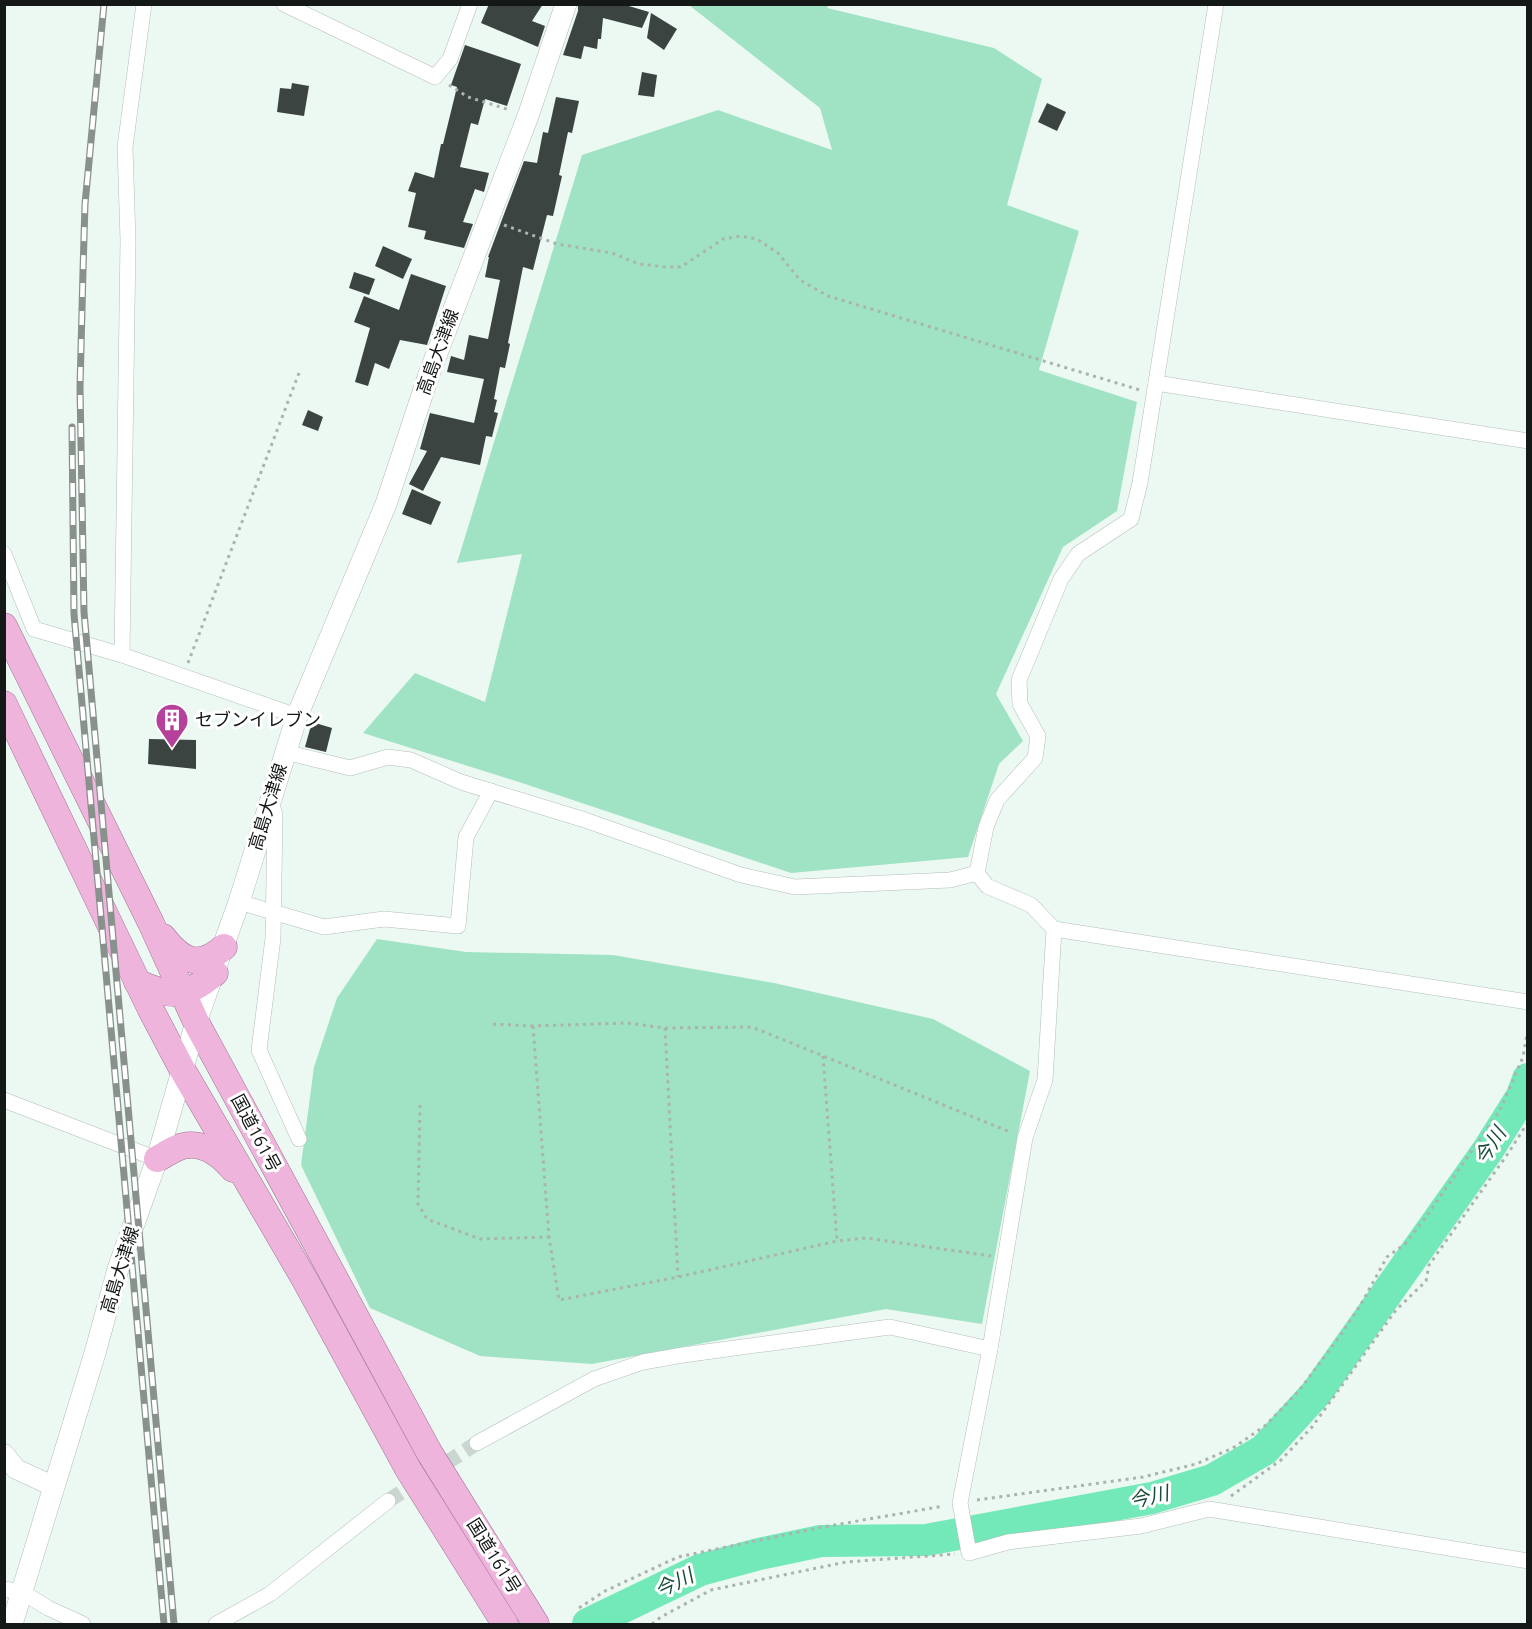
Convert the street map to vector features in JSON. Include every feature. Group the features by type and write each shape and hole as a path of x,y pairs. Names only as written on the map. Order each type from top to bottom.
{"highway":[{"name":"国道161号","path":"4,626 185,993 196,1022 195,1065 266,1216 305,1280 408,1469 505,1624"},
{"name":"国道161号","path":"4,705 137,982 195,1065 536,1624"},
{"path":"151,922 173,950 182,957 198,961 204,960 224,947"},
{"path":"137,982 154,990 172,994 185,993 205,982 215,973"},
{"path":"173,1099 195,1065 289,1239 305,1280"},
{"path":"157,1160 183,1146 203,1147 213,1151 233,1168 266,1216"}],"main road":[{"name":"高島大津線","path":"195,1065 196,1022 239,902 297,716 386,504 429,374 528,116 566,4"},
{"name":"高島大津線","path":"12,1624 13,1591 53,1486 95,1353 118,1269 157,1160 173,1099"}],"street":[{"path":"122,655 128,240 125,147 144,4"},
{"path":"284,4 435,77 450,58 470,4"},
{"path":"1216,4 1140,483 1131,519 1078,554 1060,579 1019,680 1020,704 1038,736 1035,758 997,800 986,827 977,873 987,886 1031,905 1054,929 1527,1002"},
{"path":"1155,388 1527,441"},
{"path":"4,554 34,629 122,655 297,716"},
{"path":"285,752 350,768 388,758 411,760 461,782 618,831 741,875 795,887 950,880 977,873"},
{"path":"239,902 324,927 384,919 458,926 466,837 491,791"},
{"path":"272,799 275,815 273,938 259,1050 299,1139"},
{"path":"1054,929 1045,1080 1025,1138 990,1349 960,1503 969,1552 1008,1542 1141,1526 1209,1509 1527,1561"},
{"path":"4,1100 157,1160"},
{"path":"477,1443 594,1379 643,1362 890,1327 990,1349"},
{"path":"4,1455 16,1469 53,1486"},
{"path":"216,1624 270,1594 388,1501"},
{"path":"13,1591 83,1624"}],"path":[{"path":"435,77 468,96 528,116"},
{"path":"488,220 557,244 612,253 639,264 666,267 681,267 723,239 740,236 758,239 778,253 800,280 828,296 1155,388"},
{"path":"183,676 299,373"},
{"path":"493,1024 533,1026 627,1023 665,1028 752,1027 1025,1138"},
{"path":"533,1026 549,1237 559,1300 678,1277 837,1241 866,1238 1006,1258"},
{"path":"665,1028 678,1277"},
{"path":"579,1608 604,1592 678,1557 823,1527 960,1503 1143,1477 1196,1464 1233,1448 1266,1425 1298,1392 1360,1306 1388,1257 1405,1244 1426,1217 1500,1110 1523,1058 1527,1028"},
{"path":"823,1056 837,1241"},
{"path":"420,1105 418,1204 428,1219 480,1239 549,1237"},
{"path":"1209,1509 1233,1495 1281,1460 1312,1427 1396,1310 1426,1281 1429,1265 1509,1152 1527,1122"},
{"path":"652,1624 711,1590 846,1562 969,1552"}],"green space":[{"path":"689,5 829,5 827,8 994,48 1042,79 1007,205 1079,231 1039,370 1137,402 1117,511 1063,547 996,694 1023,741 999,764 968,857 791,873 519,782 363,733 415,673 485,702 522,554 457,563 582,155 718,110 832,150 820,108"},
{"path":"377,939 466,952 613,955 774,983 933,1019 1030,1071 982,1324 886,1309 592,1364 480,1356 370,1308 301,1165 314,1067 337,998"}],"building":[{"path":"489,4 543,4 532,21 545,26 538,47 481,23"},
{"path":"578,4 622,4 649,12 642,28 603,18 601,39 598,39 597,49 584,46 581,59 563,55 578,11"},
{"path":"651,13 677,29 664,50 647,38"},
{"path":"465,45 521,64 507,106 485,99 478,125 471,123 460,167 489,173 484,192 475,189 463,222 473,224 464,248 424,239 426,231 408,227 416,193 408,191 415,172 434,178 457,87 451,85"},
{"path":"642,72 657,75 654,97 638,95"},
{"path":"292,83 309,86 304,116 277,112 280,88 291,89"},
{"path":"556,97 579,101 572,133 568,132 559,175 562,176 553,216 547,215 533,270 523,267 505,368 500,367 494,399 497,400 494,412 498,413 492,437 486,436 480,465 441,457 423,491 409,484 427,451 420,449 430,413 474,423 484,379 447,372 451,356 464,360 469,335 488,339 500,280 485,277 488,257 524,161 537,163 543,132 548,133"},
{"path":"1047,103 1066,112 1057,131 1038,122"},
{"path":"383,246 412,259 403,279 375,266"},
{"path":"354,272 375,279 369,295 349,288"},
{"path":"411,274 446,286 427,345 400,340 389,369 375,363 368,386 355,382 370,328 354,322 364,296 399,310"},
{"path":"308,410 323,417 318,431 302,425"},
{"path":"412,489 441,502 431,525 402,514"},
{"path":"312,722 332,728 326,752 305,747"},
{"name":"セブンイレブン","path":"149,739 196,740 196,769 148,764"}],"waterway":[{"name":"今川","path":"588,1624 700,1570 759,1554 821,1541 926,1540 1152,1498 1212,1480 1264,1450 1317,1392 1488,1150 1522,1096 1528,1079"}],"tunnel":[{"path":"388,1501 477,1443"}],"railway":[{"path":"104,4 85,204 80,387 84,612 174,1624"},
{"path":"72,427 74,614 164,1624"}],"place":[{"name":"セブンイレブン","path":"172,749"}]}
